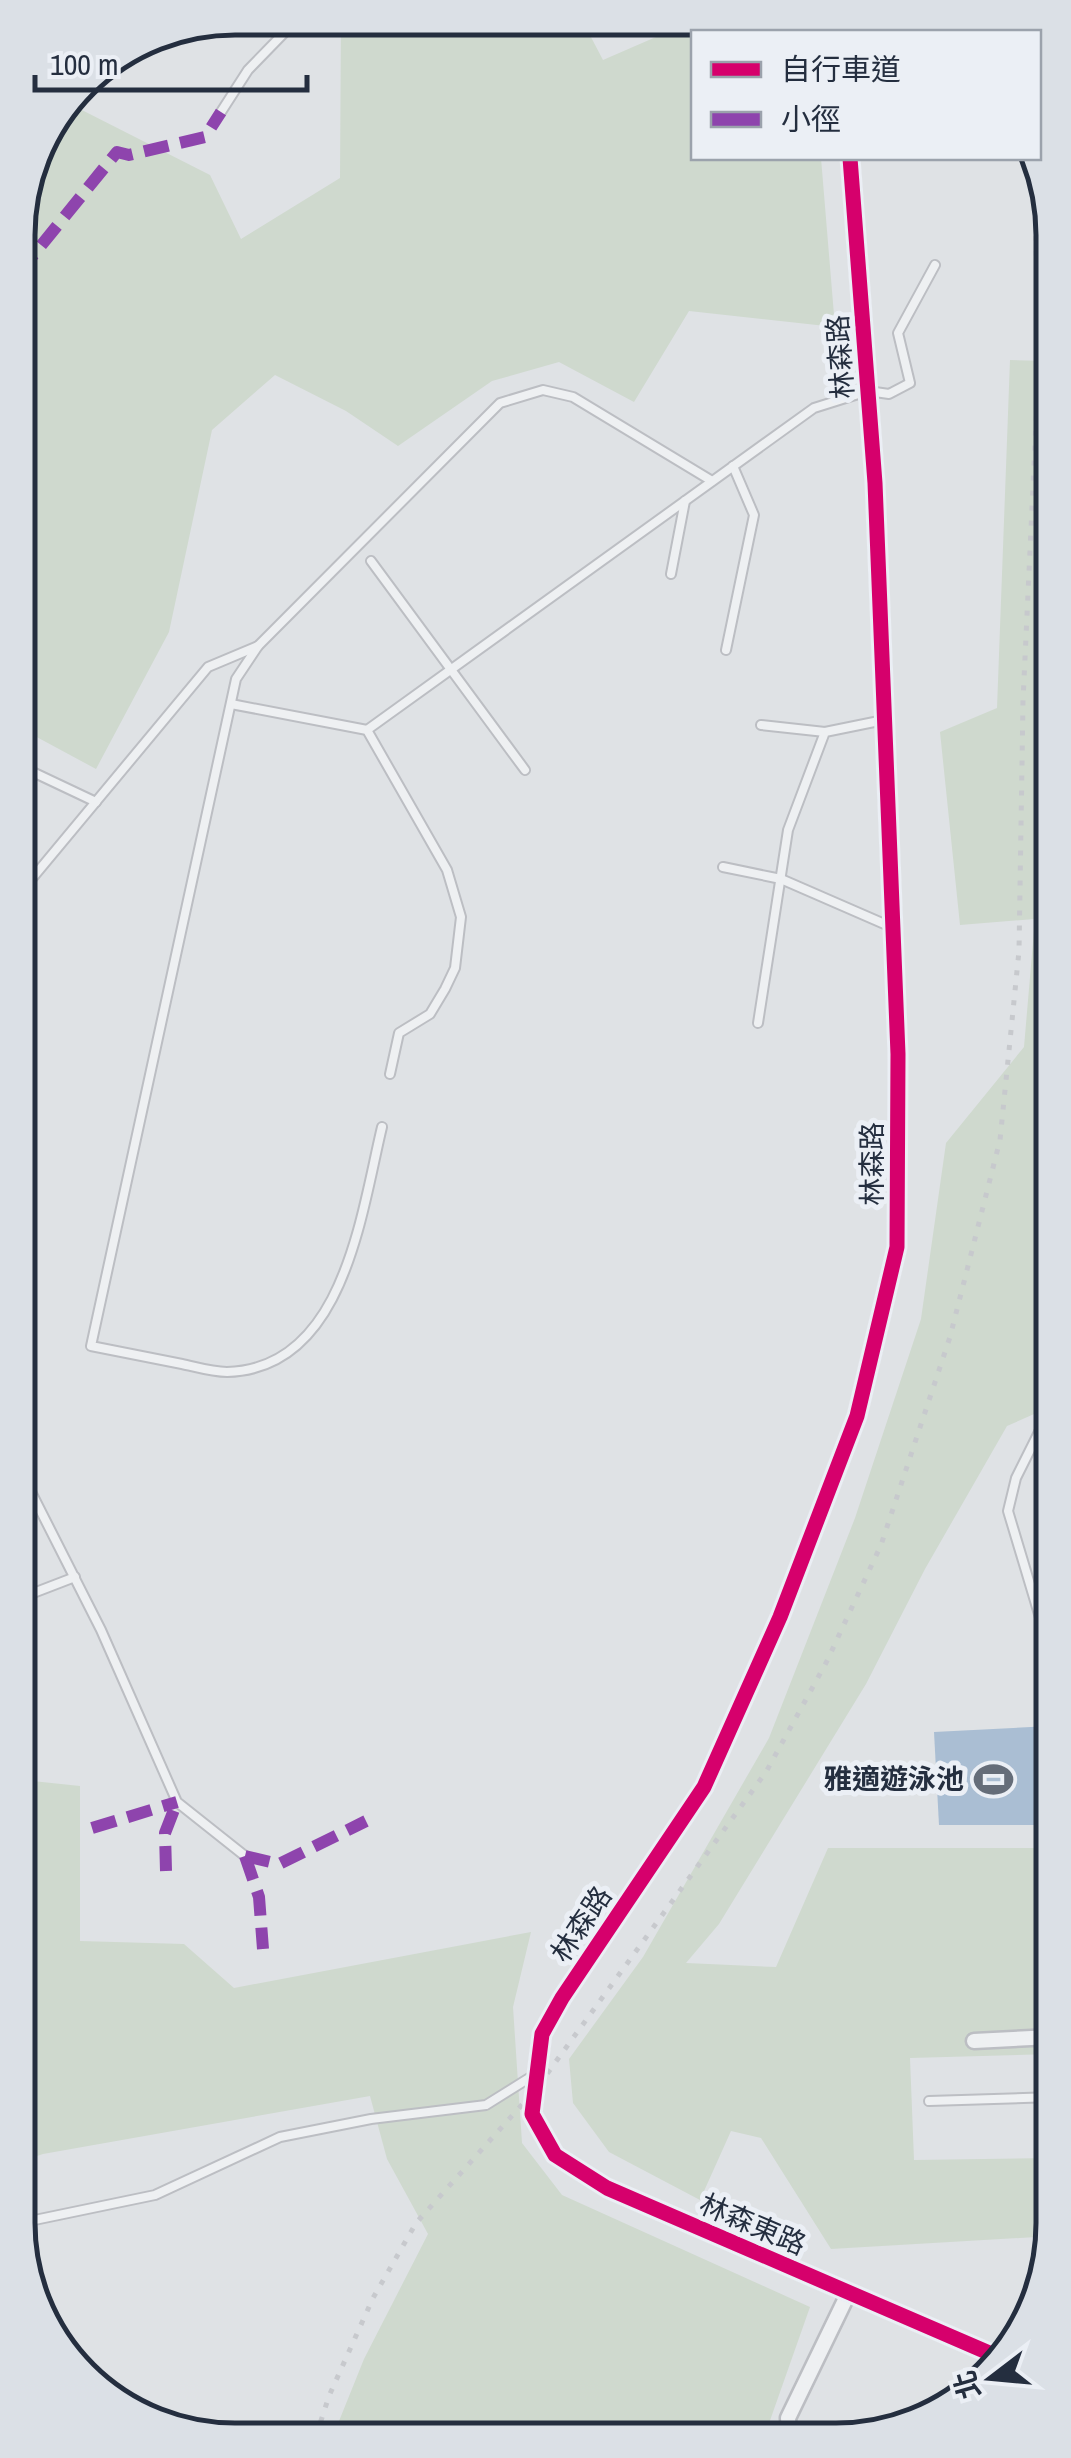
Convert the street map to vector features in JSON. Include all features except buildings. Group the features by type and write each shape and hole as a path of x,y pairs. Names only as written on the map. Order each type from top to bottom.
{"main road":[{"name":"林森路","path":"537,2081 542,2034 562,1998 704,1787 780,1617 857,1416 896,1247 898,1054 875,483 850,160"},
{"name":"林森東路","path":"537,2081 532,2114 555,2155 607,2188 941,2332"}],"street":[{"path":"974,2041 1036,2038"},
{"path":"788,2423 848,2292"}],"lane":[{"path":"222,112 248,70 282,35"},
{"path":"231,704 367,730 814,408 868,391 888,394 910,383 898,333 935,265"},
{"path":"382,1126 338,1293 310,1332 281,1358 254,1370 222,1372 91,1346 236,680 258,646 500,403 542,390 572,397 712,481"},
{"path":"726,650 754,516 733,466"},
{"path":"672,574 685,501"},
{"path":"371,561 526,770"},
{"path":"35,874 208,667 258,646"},
{"path":"761,724 825,732 884,720"},
{"path":"367,730 447,870 462,917 455,968 430,1014 399,1033 390,1074"},
{"path":"758,1023 788,830 825,732"},
{"path":"35,773 96,802"},
{"path":"723,867 781,879 893,928"},
{"path":"1036,1440 1016,1478 1008,1511 1036,1604"},
{"path":"35,1499 75,1577 176,1802 245,1856"},
{"path":"35,1592 75,1577"},
{"path":"35,2220 155,2196 280,2137 486,2105 537,2081"},
{"path":"929,2101 1036,2098"}],"shaded area":[{"path":"341,35 590,35 603,60 660,35 691,35 691,160 821,160 835,327 689,311 634,402 559,362 492,381 398,446 346,411 275,375 212,430 169,632 96,769 35,736 35,222 50,159 80,109 210,175 241,239 340,178"},
{"path":"1010,360 1036,361 1036,1413 1007,1426 925,1569 866,1684 719,1924 686,1963 776,1967 828,1848 1036,1848 1036,2054 910,2058 914,2160 1036,2158 1036,2236 831,2249 761,2138 731,2131 700,2200 609,2152 573,2103 569,2059 643,1957 769,1738 855,1518 921,1319 946,1143 1024,1047 1035,919 960,925 940,732 997,708"},
{"path":"35,1781 80,1786 80,1941 184,1944 234,1988 531,1932 513,2007 522,2143 562,2195 810,2307 769,2423 338,2423 364,2359 428,2234 387,2159 370,2096 35,2157"}],"water":[{"name":"雅適遊泳池","path":"1036,1727 1036,1825 939,1825 934,1732"}],"railway":[{"path":"320,2423 373,2298 416,2223 536,2089 766,1772 826,1663 881,1545 950,1337 1000,1140 1019,951 1023,701 1036,422"}],"marked path":[{"path":"35,253 117,152 129,155 205,137 221,112"},
{"path":"92,1828 177,1802"},
{"path":"166,1871 165,1833 177,1802"},
{"path":"245,1856 279,1864 366,1821"},
{"path":"245,1856 259,1897 263,1949"}],"cycle path":[{"path":"850,160 875,483 898,1054 897,1247 857,1416 780,1617 704,1787 562,1998 542,2034 532,2114 555,2155 607,2188 941,2332"}],"place":[{"name":"雅適遊泳池","path":"994,1779"}]}
